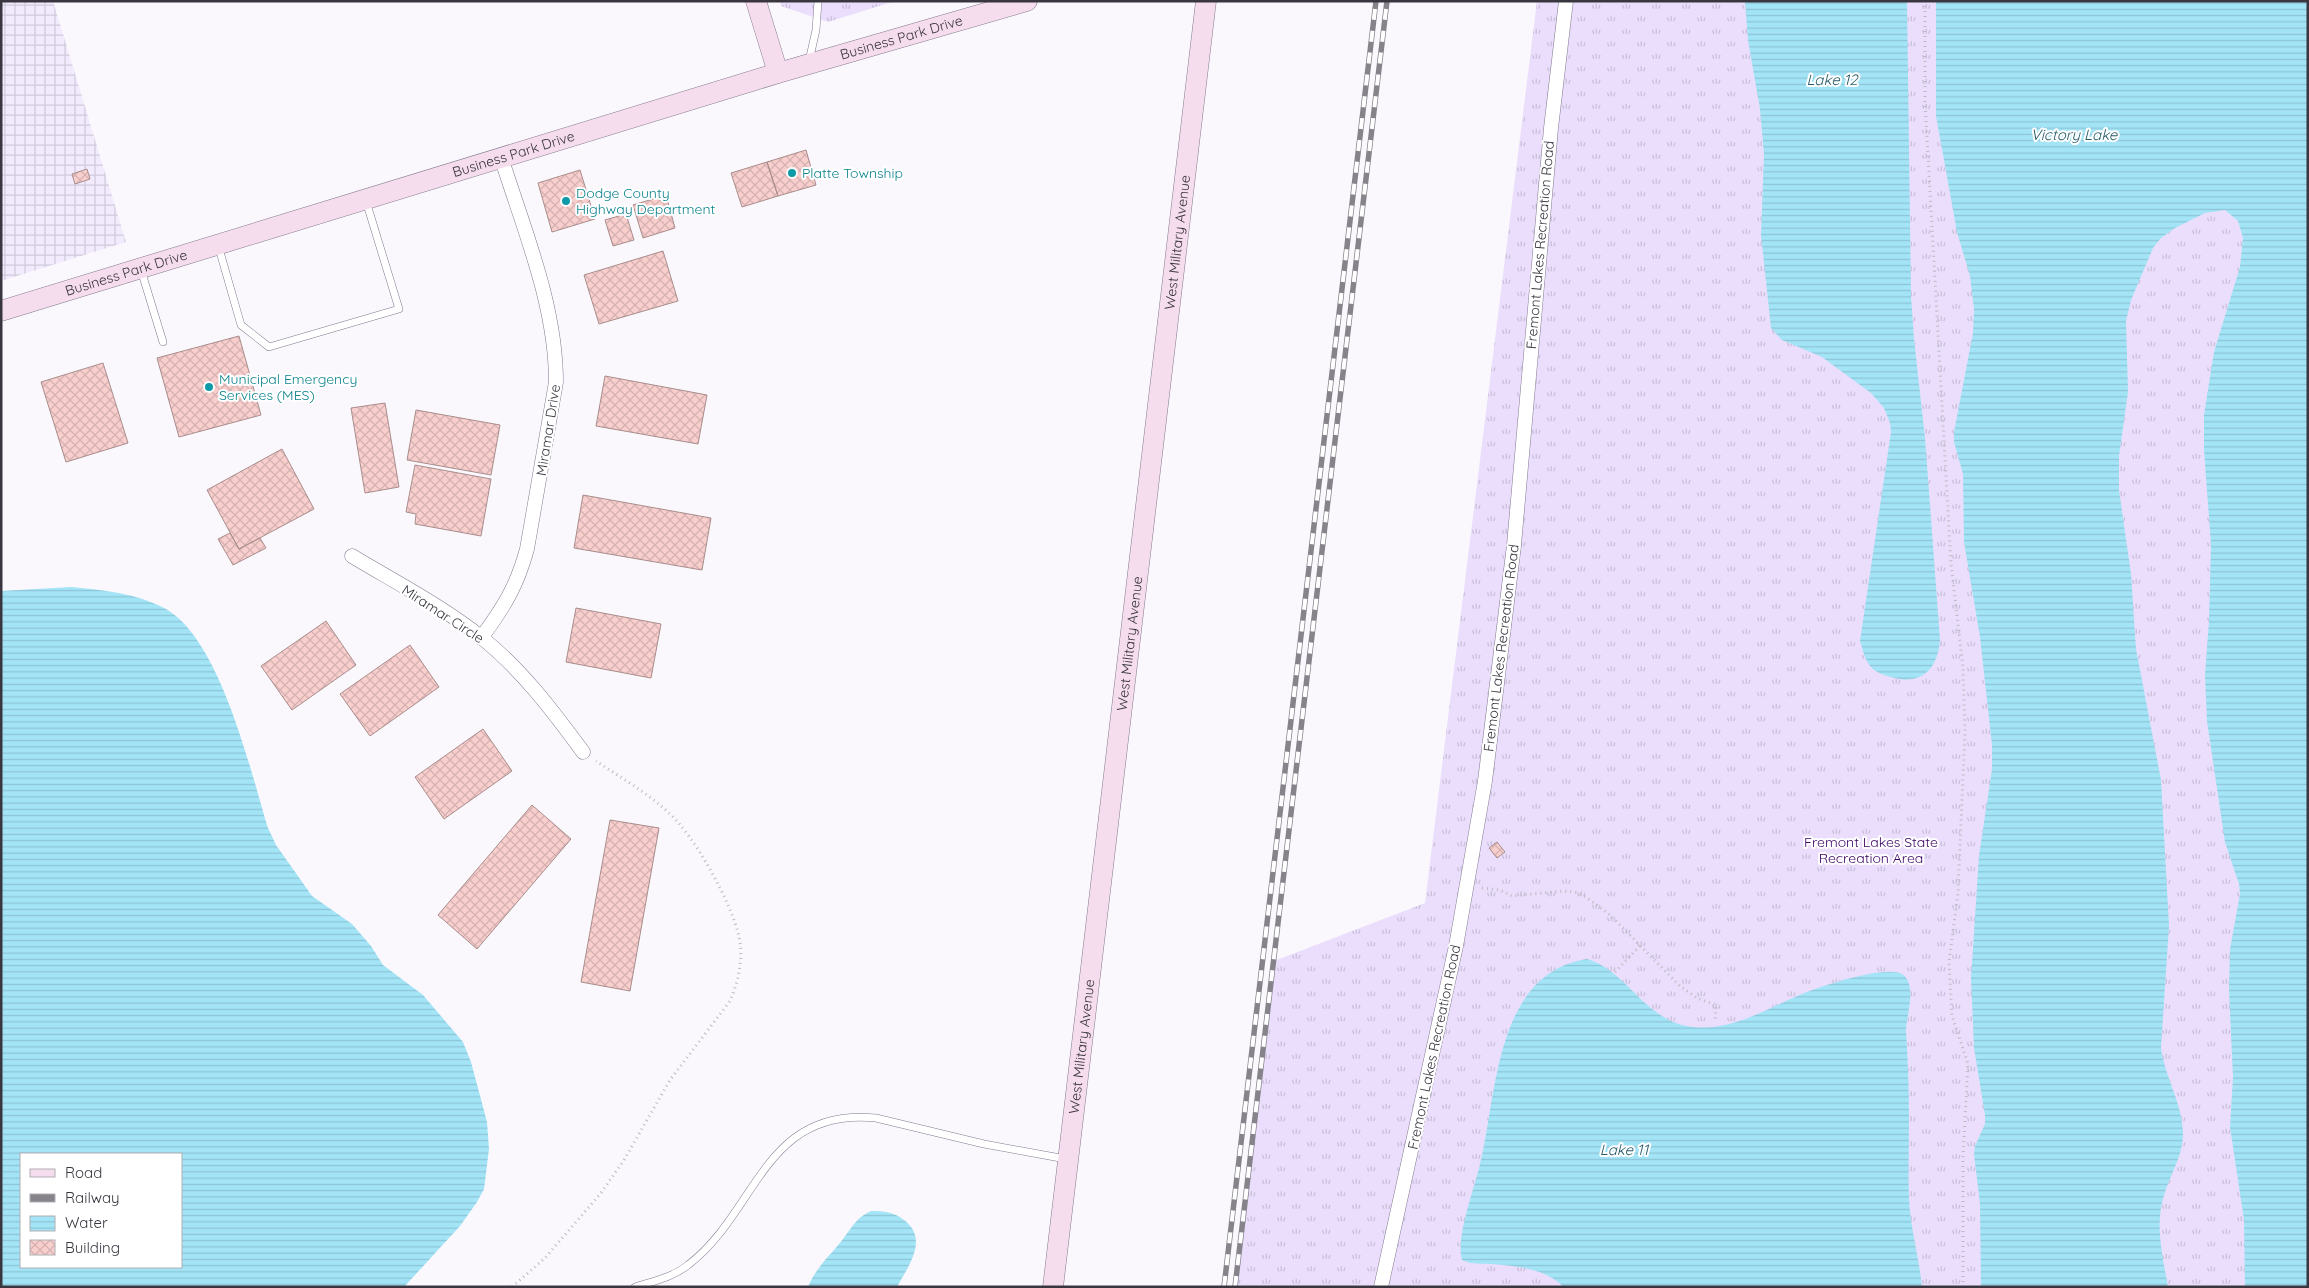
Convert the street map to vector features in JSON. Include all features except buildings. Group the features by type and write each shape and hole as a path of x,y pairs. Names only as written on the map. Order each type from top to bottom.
{"street":[{"path":"756,1 778,73"},
{"name":"Business Park Drive","path":"1,311 778,73 1027,1"},
{"name":"West Military Avenue","path":"1053,1287 1206,1"},
{"name":"Fremont Lakes Recreation Road","path":"1381,1287 1436,1045 1486,772 1506,620 1551,128 1566,1"},
{"name":"Miramar Drive","path":"482,638 506,602 521,570 529,539 556,382 556,359 548,314 501,157"},
{"name":"Miramar Circle","path":"352,556 482,638 531,686 583,752"}],"lane":[{"path":"809,64 816,30 818,1"},
{"path":"218,245 240,325 269,347 399,309 366,200"},
{"path":"140,269 163,342"},
{"path":"635,1287 666,1278 693,1262 718,1235 760,1174 781,1148 810,1129 837,1119 876,1118 984,1144 1068,1159"}],"path":[{"path":"1925,1 1927,132 1951,564 1963,666 1965,732 1958,893 1949,962 1952,1016 1968,1064 1963,1157 1963,1287"},
{"path":"512,1287 544,1258 601,1193 624,1160 670,1080 726,1008 736,988 739,970 740,937 733,916 695,846 669,812 583,752"},
{"path":"1466,887 1500,890 1512,896 1563,891 1575,892 1597,904 1680,986 1697,998 1716,1005 1715,1022"},
{"path":"1615,972 1640,946"}],"shaded area":[{"path":"1,1 53,1 126,242 1,281"}],"green space":[{"path":"780,1 895,1 828,22 781,6"},
{"name":"Fremont Lakes State Recreation Area","path":"1537,1 2308,1 2308,1287 1235,1287 1274,961 1425,903"}],"water":[{"name":"Lake 12","path":"1745,1 1907,1 1911,296 1925,438 1940,640 1939,650 1932,666 1927,672 1914,679 1895,678 1875,671 1866,659 1860,641 1891,432 1890,423 1884,408 1871,393 1822,357 1782,340 1771,328 1761,235 1764,154 1760,109 1748,40"},
{"name":"Victory Lake","path":"1936,1 2308,1 2308,1287 2245,1287 2244,1220 2230,1127 2233,1077 2229,990 2230,949 2240,894 2239,884 2225,842 2207,721 2205,675 2209,621 2211,544 2204,450 2204,415 2214,352 2240,267 2243,238 2238,221 2225,210 2205,213 2175,228 2161,238 2153,248 2131,300 2126,321 2128,392 2119,456 2119,490 2131,574 2136,649 2161,780 2169,926 2161,1048 2183,1126 2182,1145 2165,1191 2161,1210 2162,1254 2168,1287 1981,1287 1980,1204 1974,1154 1975,1146 1985,1124 1985,1115 1974,1048 1971,978 1979,856 1992,769 1992,745 1980,637 1964,542 1963,474 1954,442 1954,432 1973,333 1974,309 1970,276 1957,232 1936,116"},
{"path":"71,587 95,589 119,593 153,603 164,608 184,623 201,646 217,675 242,741 268,828 276,845 312,896 352,924 371,946 383,965 423,995 463,1042 471,1062 487,1122 489,1149 484,1189 460,1226 404,1287 1,1287 1,591"},
{"name":"Lake 11","path":"1587,959 1601,965 1614,974 1662,1016 1676,1023 1693,1027 1726,1025 1758,1014 1805,993 1849,979 1874,973 1895,972 1902,974 1907,979 1910,993 1906,1031 1909,1099 1909,1197 1922,1287 1564,1287 1554,1279 1532,1270 1507,1265 1470,1263 1462,1260 1461,1238 1481,1160 1498,1070 1506,1039 1518,1011 1534,987 1557,969"},
{"path":"871,1211 896,1215 911,1227 915,1235 916,1244 911,1261 897,1287 808,1287 819,1267 855,1223"}],"railway":[{"path":"1224,1287 1376,1"},
{"path":"1235,1287 1387,1"}],"place":[{"name":"Platte Township","path":"792,173"},
{"name":"Dodge County Highway Department","path":"566,201"},
{"name":"Municipal Emergency Services (MES)","path":"209,387"}]}
